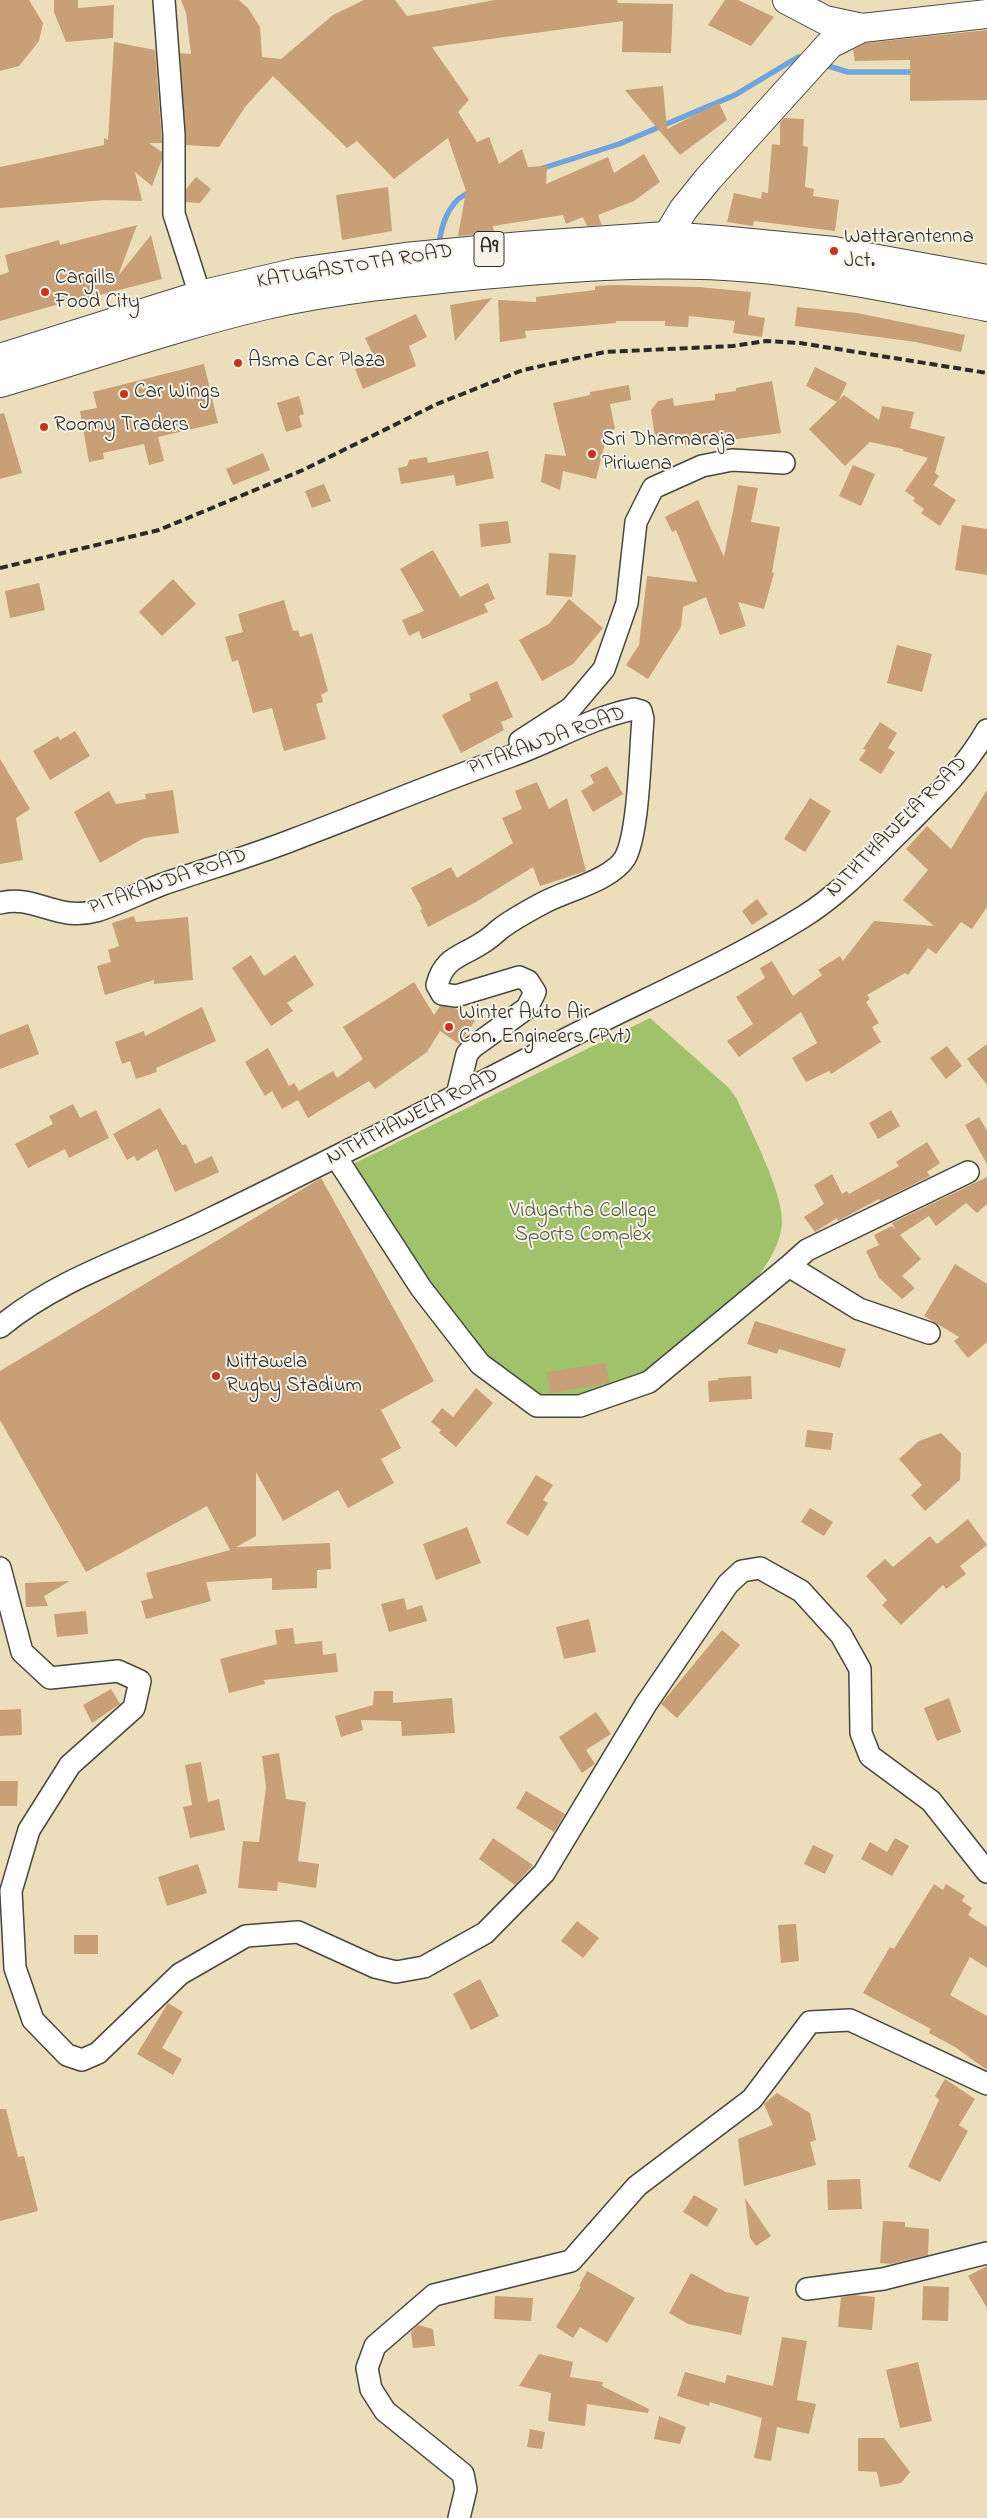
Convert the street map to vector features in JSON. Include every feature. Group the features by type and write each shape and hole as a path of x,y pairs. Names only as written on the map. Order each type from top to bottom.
{"main road":[{"path":"787,0 825,20 862,28 987,14"},
{"path":"652,263 666,236 683,210 708,178 830,44 862,28"},
{"name":"KATUGASTOTA ROAD","path":"0,358 200,295 298,272 405,257 522,246 666,236 778,244 834,251 987,279"},
{"name":"KATUGASTOTA ROAD","path":"0,383 200,322 268,305 328,294 513,272 652,263 744,268 794,273 911,292 987,307"}],"street":[{"path":"164,0 174,135 174,214 200,295"},
{"path":"481,766 571,708 604,669 627,604 636,522 653,488 702,466 732,460 784,464"},
{"name":"PITAKANDA ROAD","path":"0,903 24,901 62,913 78,914 96,911 162,885 294,840 402,799 481,766 512,756 588,722 634,709 641,711 643,719 634,818 629,846 624,858 615,870 543,903 502,928 483,943 448,962 440,974 437,985 442,994 456,996 519,978 528,981 535,992 527,1008 472,1047 468,1054 457,1095"},
{"name":"NITHTHAWELA ROAD","path":"0,1327 51,1293 204,1222 336,1157 614,1014 715,967 804,916 857,875 956,777 974,753 987,730"},
{"path":"336,1157 421,1288 480,1364 537,1406 580,1406 649,1382 807,1250 968,1172"},
{"path":"788,1266 859,1308 929,1333"},
{"path":"0,1568 22,1652 50,1678 118,1671 140,1681 134,1708 70,1765 29,1830 11,1891 15,1968 33,2020 67,2055 82,2060 98,2053 180,1974 246,1936 298,1932 374,1967 396,1972 424,1967 485,1933 544,1873 646,1704 728,1584 742,1571 760,1568 801,1591 841,1636 860,1669 861,1733 870,1756 931,1801 987,1872"},
{"path":"459,2518 466,2489 463,2474 385,2411 371,2389 367,2368 375,2346 434,2295 571,2261 637,2186 752,2099 810,2022 850,2020 987,2084"},
{"path":"806,2289 883,2279 987,2253"}],"green space":[{"name":"Vidyartha College Sports Complex","path":"650,1018 729,1088 737,1099 765,1161 777,1194 782,1223 776,1245 763,1269 744,1293 696,1339 670,1358 646,1373 614,1388 581,1395 536,1399 471,1346 351,1165"}],"building":[{"path":"0,0 29,0 43,23 39,41 19,66 0,71"},
{"path":"54,0 78,0 78,8 114,5 113,38 66,42 54,12"},
{"path":"181,0 239,0 248,8 260,27 262,57 281,59 333,15 364,0 395,0 407,16 495,0 617,0 618,3 673,4 671,53 622,52 623,21 432,47 469,100 458,112 477,142 489,137 499,164 522,149 528,167 547,166 546,184 608,157 614,173 644,154 660,182 634,201 598,215 602,225 587,226 583,217 566,224 563,215 493,226 494,233 458,236 466,191 448,138 394,179 357,141 347,148 273,76 245,107 219,147 186,145 180,53 191,54 186,13"},
{"path":"725,0 738,0 774,17 751,46 708,25"},
{"path":"987,30 987,100 910,101 910,60 855,61 853,50 866,43"},
{"path":"114,42 155,50 162,143 149,143 162,152 162,159 152,186 135,172 142,201 106,200 0,208 0,167 104,145 104,138 108,140"},
{"path":"663,86 667,129 719,103 727,120 680,155 625,90"},
{"path":"784,118 804,119 803,146 808,147 805,187 814,189 813,196 839,200 835,231 754,221 753,226 727,222 734,193 761,199 762,192 768,193 772,144 780,145 780,123"},
{"path":"196,177 211,189 200,203 186,202 186,189"},
{"path":"388,187 392,231 342,240 336,195"},
{"path":"137,225 118,276 151,235 162,279 88,298 87,296 0,321 0,275 9,272 5,255 59,240 60,245"},
{"path":"595,286 699,287 751,292 748,315 765,318 762,337 733,333 735,321 689,316 688,327 665,326 665,321 616,321 616,323 525,331 526,338 500,342 498,300 536,302 536,297 595,290"},
{"path":"492,298 455,341 450,305"},
{"path":"797,307 857,313 965,335 961,352 916,342 795,326"},
{"path":"416,314 427,337 409,346 416,366 363,389 355,369 377,363 365,338"},
{"path":"204,364 218,423 158,437 164,461 149,465 144,444 103,453 104,459 89,462 80,411 97,408 93,392"},
{"path":"815,367 847,383 839,400 844,395 879,420 882,406 914,412 910,428 945,437 935,473 939,476 933,485 956,500 940,526 921,513 924,509 913,501 915,498 905,491 928,458 903,451 903,449 870,442 845,466 809,429 837,402 806,386"},
{"path":"772,381 781,433 685,446 684,439 656,445 651,410 658,401 673,398 674,406 715,400 715,394 736,391 736,388"},
{"path":"629,385 631,400 610,404 615,429 608,431 596,479 563,471 560,490 541,482 545,454 566,456 553,403 590,395 590,392"},
{"path":"299,396 304,414 299,416 302,427 286,432 277,403"},
{"path":"4,413 22,473 0,479 0,414"},
{"path":"488,451 494,478 456,486 454,475 401,484 398,468 407,466 409,460 427,457 428,463"},
{"path":"263,453 270,470 233,485 226,469"},
{"path":"853,465 875,474 861,506 839,496"},
{"path":"324,484 331,501 312,508 305,491"},
{"path":"738,485 758,488 751,522 780,527 772,572 774,573 764,609 738,602 746,626 720,635 706,597 683,607 681,627 648,679 626,665 639,645 647,576 697,582 676,530 672,532 665,517 698,500 724,557"},
{"path":"508,521 511,543 481,547 479,524"},
{"path":"962,525 987,529 987,575 955,570"},
{"path":"433,550 460,597 488,583 495,599 484,604 488,612 422,639 419,631 409,636 402,620 424,611 400,569"},
{"path":"549,553 576,555 572,597 546,595"},
{"path":"173,579 196,604 162,636 139,612"},
{"path":"39,583 45,610 10,618 5,591"},
{"path":"569,599 603,628 573,664 542,681 519,640 549,624"},
{"path":"284,600 293,631 298,630 300,637 312,633 328,691 321,695 323,702 316,704 326,739 284,751 272,708 253,713 238,660 232,662 225,637 243,632 238,614"},
{"path":"897,645 932,654 922,692 887,683"},
{"path":"497,681 513,717 501,722 504,730 461,753 442,715 471,700 469,694"},
{"path":"880,722 897,733 888,748 895,752 881,774 859,760 866,750 863,749"},
{"path":"75,731 90,756 50,780 33,751 58,736 60,740"},
{"path":"0,759 30,809 16,818 23,860 0,864"},
{"path":"607,766 623,794 593,812 581,791 594,783 590,775"},
{"path":"537,782 549,809 567,798 586,871 540,886 533,867 476,902 428,927 420,910 422,909 411,888 451,867 457,878 513,843 502,818 522,809 515,791"},
{"path":"173,790 179,833 144,838 100,863 74,812 109,791 116,804 146,799 145,794"},
{"path":"987,790 987,907 972,929 961,922 936,954 928,948 908,975 905,973 867,995 870,999 866,1002 879,1023 872,1027 881,1042 831,1074 829,1071 806,1082 792,1058 817,1043 801,1012 739,1057 727,1041 753,1024 736,997 765,978 760,968 772,961 793,996 822,975 818,970 840,956 843,961 874,921 934,926 903,900 928,870 906,849 927,826 951,849"},
{"path":"810,798 831,811 805,852 784,839"},
{"path":"757,899 768,914 752,925 742,911"},
{"path":"134,916 136,922 188,917 193,980 154,984 154,980 105,995 97,966 111,962 108,950 119,946 112,923"},
{"path":"251,955 264,976 295,955 314,985 287,1003 293,1011 271,1026 232,968"},
{"path":"414,982 434,1015 440,1006 455,1008 475,1021 459,1044 440,1031 427,1052 375,1089 369,1081 308,1118 298,1100 282,1109 272,1091 265,1096 245,1062 268,1048 289,1086 294,1083 299,1091 333,1071 337,1078 363,1059 343,1027"},
{"path":"202,1007 216,1041 156,1068 157,1072 136,1079 130,1061 122,1064 115,1042 144,1031 145,1036"},
{"path":"28,1024 39,1054 0,1069 0,1035"},
{"path":"987,1044 987,1085 967,1059"},
{"path":"947,1046 962,1066 946,1079 930,1058"},
{"path":"73,1104 80,1118 96,1110 109,1138 69,1158 65,1149 28,1168 15,1144 53,1124 49,1116"},
{"path":"160,1108 182,1145 186,1144 195,1164 212,1156 219,1172 175,1192 157,1149 137,1161 134,1156 127,1160 113,1134"},
{"path":"891,1110 900,1126 878,1139 869,1123"},
{"path":"979,1117 987,1131 987,1164 965,1125"},
{"path":"927,1142 940,1163 927,1172 930,1176 880,1201 879,1199 838,1221 837,1218 815,1232 804,1217 824,1204 814,1185 832,1174 842,1194 847,1191 849,1194 899,1166 896,1162"},
{"path":"987,1177 987,1204 977,1213 966,1203 936,1226 929,1216 900,1235 921,1259 902,1276 915,1288 902,1299 879,1278 866,1251 879,1245 874,1235 892,1226 896,1230 892,1223"},
{"name":"Nittawela Rugby Stadium","path":"321,1178 434,1381 381,1410 401,1448 381,1459 394,1483 348,1508 338,1490 283,1521 256,1472 256,1536 236,1547 330,1543 331,1569 317,1570 317,1588 272,1590 272,1578 206,1582 211,1601 146,1619 141,1601 153,1598 146,1573 230,1550 207,1506 86,1572 0,1420 0,1371"},
{"path":"955,1264 987,1284 987,1342 968,1358 954,1341 959,1337 924,1316"},
{"path":"755,1321 846,1349 840,1368 779,1349 777,1354 747,1344"},
{"path":"606,1363 609,1383 550,1393 547,1372"},
{"path":"751,1376 752,1399 709,1402 708,1381 718,1380 718,1378"},
{"path":"476,1388 493,1403 456,1447 439,1433 441,1430 431,1422 442,1408 453,1417"},
{"path":"807,1430 833,1433 831,1450 805,1447"},
{"path":"941,1433 961,1453 960,1480 925,1511 911,1495 922,1485 899,1459 919,1441"},
{"path":"536,1475 553,1485 543,1500 548,1503 528,1536 506,1523"},
{"path":"810,1508 833,1522 824,1536 801,1522"},
{"path":"968,1519 987,1545 960,1566 966,1574 946,1589 943,1585 901,1625 882,1605 887,1600 866,1576 885,1559 893,1567 930,1536 937,1544"},
{"path":"467,1527 481,1563 436,1580 423,1544"},
{"path":"70,1581 44,1596 48,1606 26,1607 25,1583"},
{"path":"404,1598 407,1610 422,1605 427,1621 389,1632 381,1604"},
{"path":"86,1611 88,1634 57,1637 54,1614"},
{"path":"589,1619 596,1652 564,1659 556,1627"},
{"path":"293,1628 295,1644 322,1641 323,1655 336,1653 338,1672 264,1680 265,1684 229,1693 220,1659 277,1644 275,1630"},
{"path":"722,1630 740,1645 677,1718 661,1704"},
{"path":"111,1689 120,1704 92,1723 83,1705"},
{"path":"374,1691 393,1691 393,1703 452,1698 455,1733 402,1736 401,1721 361,1720 363,1730 341,1737 335,1716 373,1705"},
{"path":"949,1698 961,1732 937,1741 924,1708"},
{"path":"21,1709 22,1735 0,1736 0,1710"},
{"path":"596,1712 611,1734 586,1750 595,1764 582,1773 559,1737"},
{"path":"279,1753 286,1799 306,1802 298,1861 319,1864 316,1888 278,1882 277,1891 238,1888 243,1841 259,1842 266,1787 262,1756"},
{"path":"201,1762 208,1802 219,1799 225,1830 190,1838 183,1807 192,1805 185,1765"},
{"path":"0,1781 18,1781 17,1806 0,1806"},
{"path":"526,1791 565,1814 554,1832 516,1808"},
{"path":"493,1838 533,1865 515,1885 479,1859"},
{"path":"895,1838 909,1846 892,1876 861,1859 870,1842 887,1852"},
{"path":"813,1845 834,1855 825,1874 804,1864"},
{"path":"198,1864 207,1893 167,1906 158,1877"},
{"path":"934,1884 943,1890 946,1884 965,1896 962,1901 972,1908 968,1915 987,1927 987,1968 970,1957 950,1995 987,2016 987,2070 955,2047 929,2033 931,2029 863,1993 890,1947 894,1949"},
{"path":"577,1921 599,1938 583,1958 561,1941"},
{"path":"796,1924 799,1961 781,1963 778,1925"},
{"path":"74,1935 98,1935 98,1954 74,1954"},
{"path":"480,1979 499,2016 471,2030 453,1994"},
{"path":"168,2003 183,2012 162,2048 182,2059 173,2075 137,2054"},
{"path":"945,2079 975,2099 959,2125 968,2131 940,2182 908,2167 939,2100 935,2096"},
{"path":"777,2093 810,2113 816,2140 810,2142 816,2165 744,2186 738,2139 773,2125 764,2104"},
{"path":"0,2109 6,2109 18,2157 24,2156 38,2211 0,2221"},
{"path":"860,2179 862,2209 828,2210 827,2180"},
{"path":"694,2195 718,2209 707,2227 683,2212"},
{"path":"745,2198 771,2236 756,2246 750,2238"},
{"path":"883,2221 905,2222 905,2227 929,2229 928,2255 891,2264 880,2263"},
{"path":"987,2266 987,2308 968,2276"},
{"path":"587,2271 635,2298 607,2343 580,2327 573,2338 556,2327 581,2287 579,2286"},
{"path":"691,2273 726,2292 749,2297 741,2335 688,2324 669,2313"},
{"path":"923,2286 949,2287 948,2321 922,2320"},
{"path":"854,2295 875,2297 872,2330 838,2327 841,2297"},
{"path":"495,2296 533,2298 531,2321 494,2319"},
{"path":"418,2325 433,2329 435,2346 413,2348 411,2332"},
{"path":"782,2337 807,2341 797,2400 816,2404 809,2434 777,2427 771,2461 754,2458 762,2418 710,2402 709,2406 677,2396 685,2372 725,2383 727,2375 773,2386"},
{"path":"539,2354 573,2362 570,2377 603,2382 602,2386 649,2409 648,2413 587,2404 585,2426 548,2421 551,2393 519,2386"},
{"path":"918,2362 932,2421 900,2428 886,2370"},
{"path":"659,2416 686,2427 680,2444 654,2439"},
{"path":"530,2429 545,2432 542,2449 527,2447"},
{"path":"858,2438 884,2438 910,2472 901,2483 880,2487 877,2472 858,2471"}],"waterway":[{"path":"540,169 619,144 735,95 798,57 806,59"},
{"path":"822,64 848,72 916,72"},
{"path":"440,238 443,224 454,204 464,195 471,192"}],"railway":[{"path":"0,568 159,530 303,470 437,404 523,370 605,352 733,346 766,341 800,343 987,373"}],"place":[{"name":"Wattarantenna Jct.","path":"834,251"},
{"name":"Cargills Food City","path":"45,292"},
{"name":"Asma Car Plaza","path":"238,363"},
{"name":"Car Wings","path":"124,394"},
{"name":"Roomy Traders","path":"44,427"},
{"name":"Sri Dharmaraja Piriwena","path":"592,454"},
{"name":"Winter Auto Air Con. Engineers (Pvt)","path":"449,1027"},
{"name":"Nittawela Rugby Stadium","path":"216,1376"}]}
